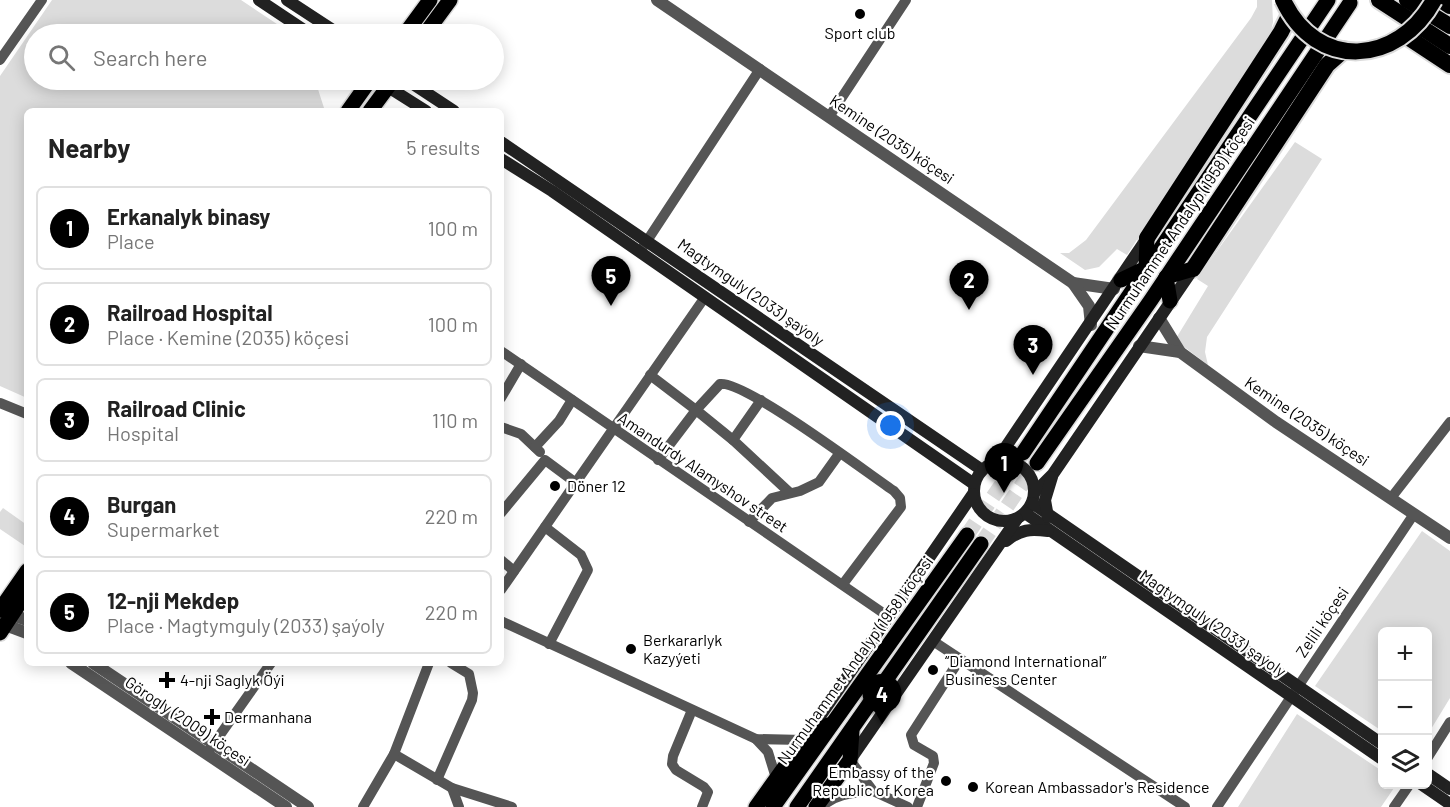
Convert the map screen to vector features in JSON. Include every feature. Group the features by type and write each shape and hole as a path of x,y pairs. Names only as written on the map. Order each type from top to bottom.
{"highway":[{"path":"1379,0 1450,46"},
{"path":"1407,0 1450,26"},
{"path":"1286,7 1303,30 1320,42 1344,50 1364,51 1387,46 1406,36 1425,16 1434,0"},
{"path":"1441,0 1450,6"},
{"path":"1147,238 1281,32 1286,7"},
{"path":"1406,36 1450,65"},
{"path":"1193,269 1326,65 1344,50"}],"main road":[{"path":"259,0 295,24"},
{"path":"287,0 324,24"},
{"path":"412,24 430,0"},
{"path":"432,24 450,0"},
{"name":"Nurmuhammet Andalyp (1958) köçesi","path":"1023,453 1328,0"},
{"name":"Nurmuhammet Andalyp (1958) köçesi","path":"1037,463 1166,277 1350,3"},
{"path":"350,108 363,90"},
{"path":"372,108 382,90"},
{"path":"397,90 422,108"},
{"path":"422,90 449,108"},
{"name":"Magtymguly (2033) şaýoly","path":"504,144 959,456 986,467"},
{"name":"Magtymguly (2033) şaýoly","path":"504,161 949,465 973,489"},
{"path":"1118,285 1146,268 1147,238"},
{"path":"756,807 962,513 986,467 1003,451 1091,325 1147,238"},
{"path":"1170,301 1166,277 1193,269"},
{"path":"816,807 1027,507 1053,474 1193,269"},
{"path":"959,456 984,458 1003,451"},
{"path":"986,467 1011,462 1021,466 1033,483 1027,507"},
{"path":"949,465 965,484 962,513"},
{"path":"1048,517 1045,500 1053,474"},
{"path":"973,489 976,504 989,518 998,521 1027,507"},
{"name":"Magtymguly (2033) şaýoly","path":"1027,507 1048,517 1378,755"},
{"name":"Magtymguly (2033) şaýoly","path":"1027,507 1052,531 1293,692 1378,741"},
{"path":"1001,545 1018,531 1031,529 1052,531"},
{"name":"Nurmuhammet Andalyp (1958) köçesi","path":"773,807 967,535"},
{"path":"797,807 981,544"},
{"path":"3,619 24,578"},
{"path":"3,619 24,595"},
{"path":"804,740 836,719"},
{"path":"850,760 852,729"},
{"path":"1432,777 1450,789"},
{"path":"766,807 776,778"},
{"path":"1428,789 1450,804"}],"street":[{"path":"25,24 42,0"},
{"name":"Kemine (2035) köçesi","path":"657,0 1074,283 1118,285"},
{"path":"829,117 906,0"},
{"path":"0,60 24,26"},
{"path":"639,252 760,69"},
{"name":"Nurmuhammet Andalyp (1958) köçesi","path":"1074,283 1089,306 1091,325"},
{"path":"504,586 705,297"},
{"path":"1159,318 1180,352"},
{"name":"Kemine (2035) köçesi","path":"1139,346 1180,352 1276,422 1450,538"},
{"name":"Amandurdy Alamyshov street","path":"504,353 889,617"},
{"path":"504,393 521,364"},
{"path":"650,375 733,440 789,492"},
{"path":"658,460 696,410 720,384 728,383 762,400 894,491 900,498 901,507 843,584"},
{"path":"536,447 559,421 572,400"},
{"path":"733,440 762,400"},
{"path":"0,404 24,413"},
{"path":"1391,498 1450,422"},
{"path":"504,428 521,434 536,447 545,460 576,483"},
{"path":"749,522 772,498 819,482 839,454"},
{"path":"504,509 545,460"},
{"name":"Zelili köçesi","path":"1217,807 1414,514"},
{"path":"545,527 581,555 588,570 549,644"},
{"path":"504,563 514,571"},
{"path":"3,619 24,620"},
{"path":"3,619 24,631"},
{"path":"504,622 756,739 804,740"},
{"path":"933,641 1185,807"},
{"path":"917,807 933,763 933,756 914,745 911,735 960,659"},
{"name":"Görogly (2009) köçesi","path":"76,666 308,807"},
{"name":"Görogly (2009) köçesi","path":"97,666 286,807"},
{"path":"210,749 269,666"},
{"path":"363,807 394,754 428,666"},
{"path":"437,780 473,693 469,674 456,666"},
{"path":"692,710 673,756 672,764 676,770 704,787 708,792 702,807"},
{"path":"1432,751 1450,722"},
{"name":"Nurmuhammet Andalyp (1958) köçesi","path":"756,739 768,752 776,778"},
{"path":"394,754 452,788 512,807"},
{"path":"850,760 873,791 908,807"},
{"path":"452,788 459,807"},
{"path":"1394,807 1407,789"},
{"path":"822,807 828,801 843,795 873,791"}],"shaded area":[{"path":"52,0 241,0 277,24 36,24"},
{"path":"1257,0 1272,0 1273,22 1269,39 1127,255 1117,249 1099,267 1085,270 1060,253 1069,253 1086,240 1251,18 1257,7"},
{"path":"24,41 24,90 318,90 324,108 24,108 24,397 0,386 0,76"},
{"path":"1295,142 1322,159 1207,337 1205,352 1208,365 1175,340 1208,286 1197,279"},
{"path":"3,508 24,523 24,545 0,529 0,512"},
{"path":"1422,531 1450,551 1450,698 1432,727 1432,627 1378,627 1378,728 1315,686"},
{"path":"1297,714 1378,768 1378,789 1393,789 1381,807 1238,807"}],"tunnel":[{"path":"967,535 1023,453"},
{"path":"981,544 1037,463"}],"place":[{"name":"Sport club","path":"860,14"},
{"name":"12-nji Mekdep","path":"611,306"},
{"name":"Railroad Hospital","path":"969,310"},
{"name":"Railroad Clinic","path":"1033,375"},
{"name":"Döner 12","path":"555,486"},
{"name":"Erkanalyk binasy","path":"1004,493"},
{"name":"Berkararlyk Kazyýeti","path":"631,649"},
{"name":"“Diamond International” Business Center","path":"933,670"},
{"name":"4-nji Saglyk Öýi","path":"167,680"},
{"name":"Dermanhana","path":"212,717"},
{"name":"Burgan","path":"882,724"},
{"name":"Embassy of the Republic of Korea","path":"946,781"},
{"name":"Korean Ambassador's Residence","path":"973,787"}]}
